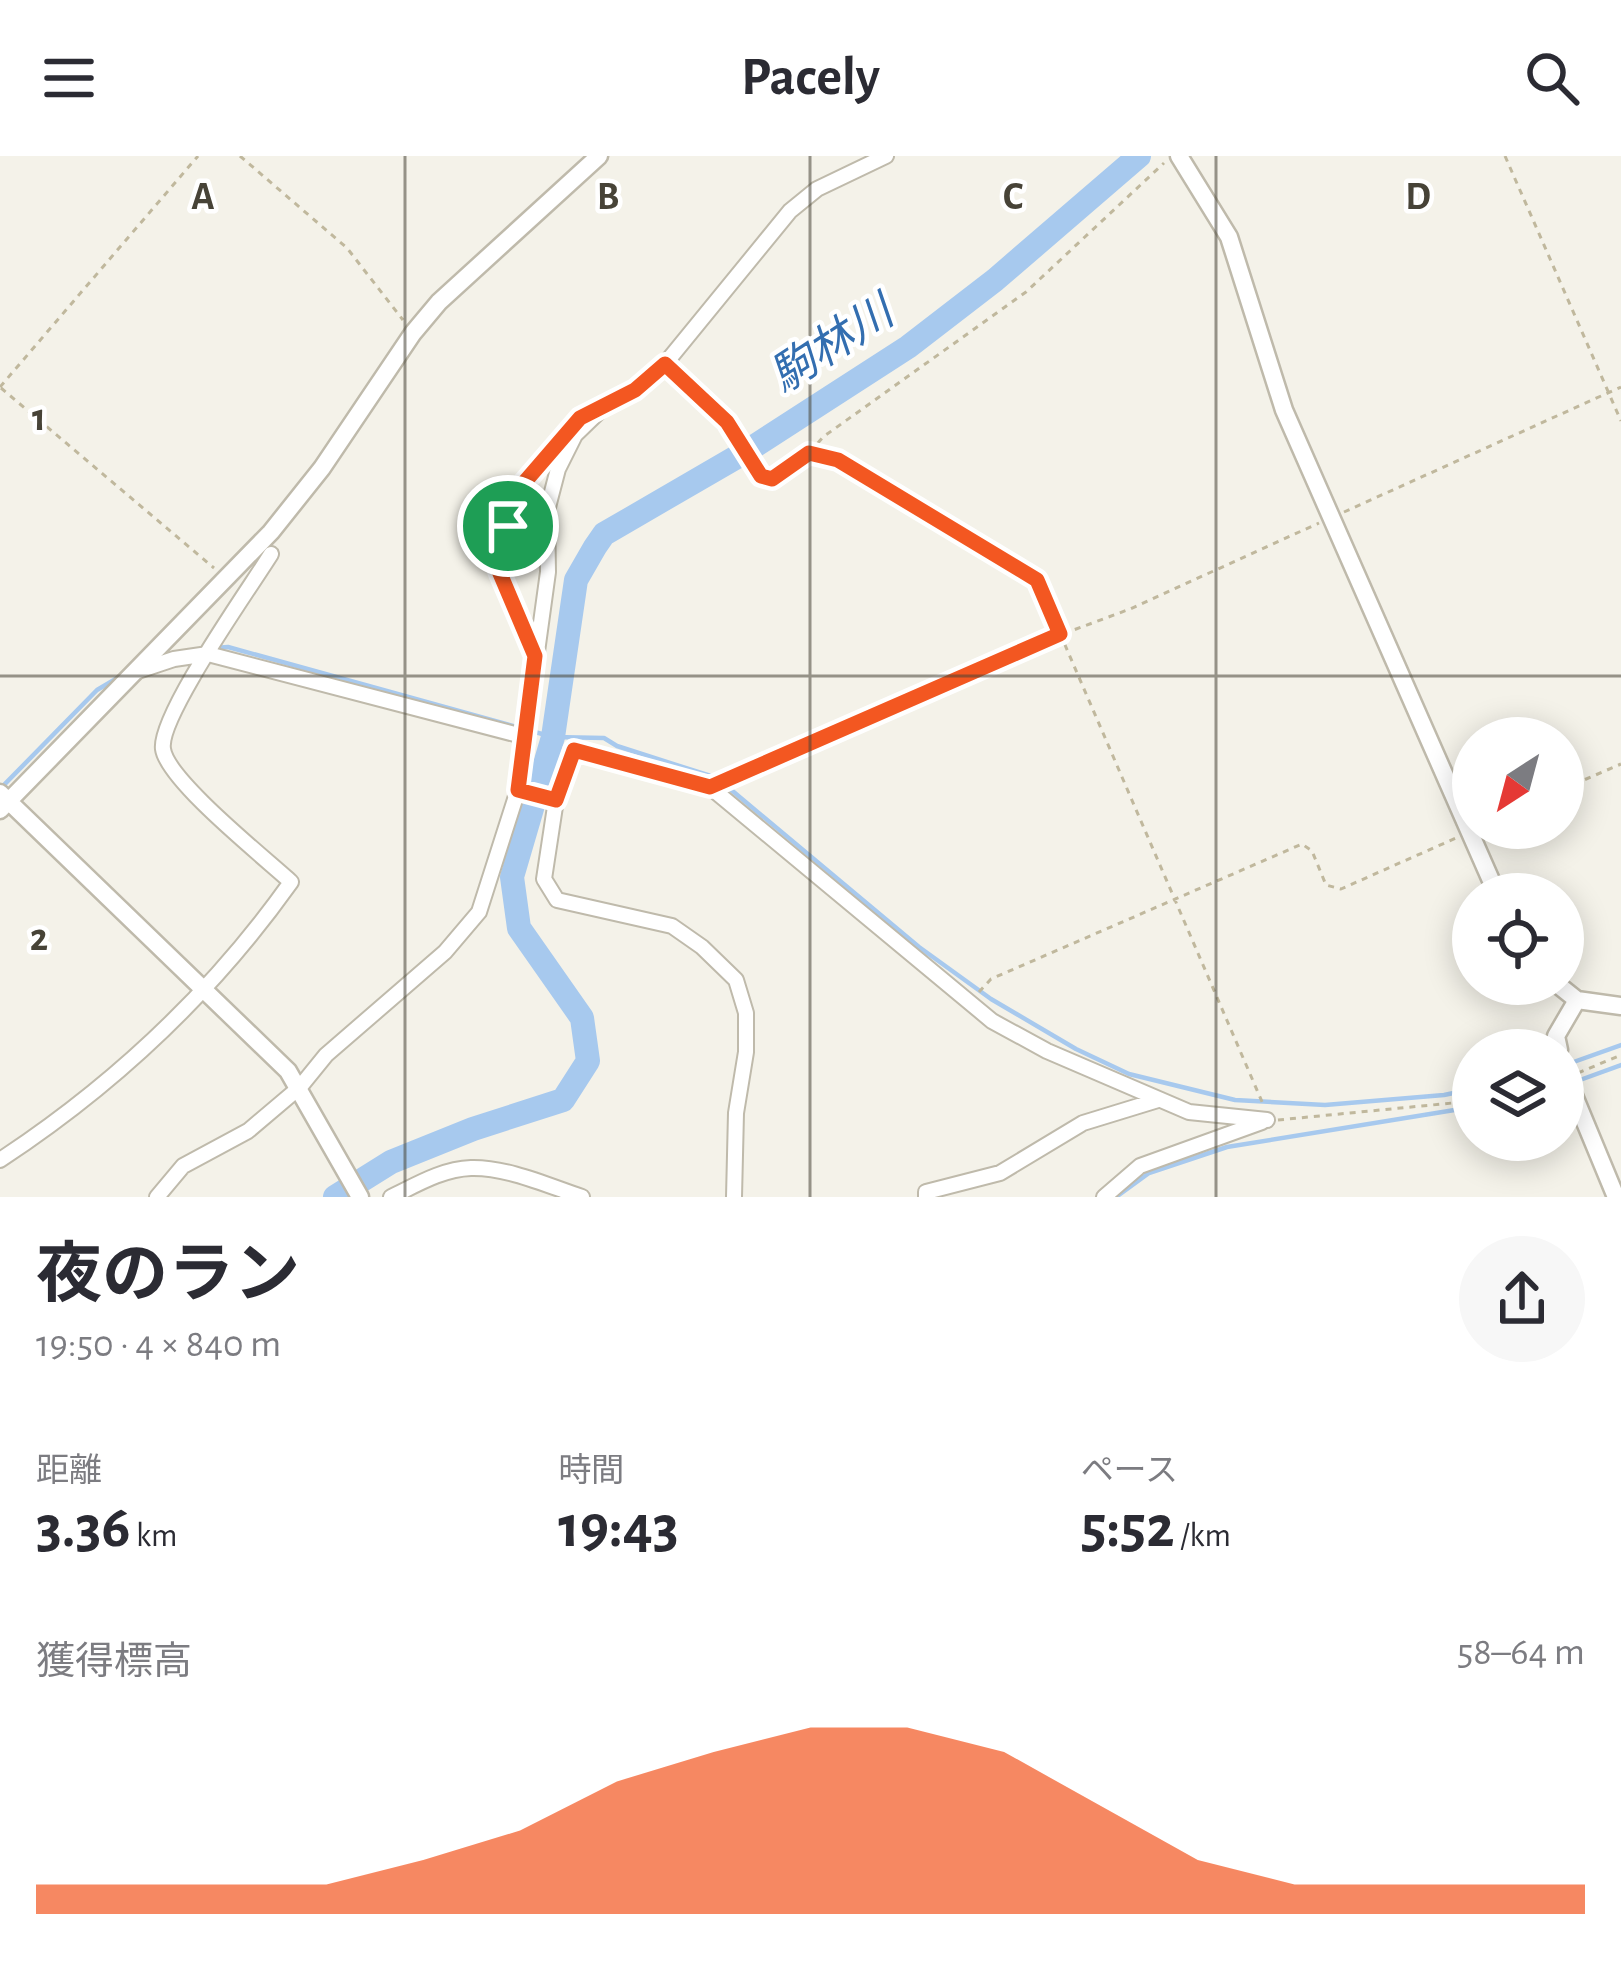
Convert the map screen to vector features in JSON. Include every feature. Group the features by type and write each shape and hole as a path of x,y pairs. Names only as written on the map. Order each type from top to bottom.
{"street":[{"path":"360,1197 300,1087 3,802 271,532 439,302 599,156"},
{"path":"1176,156 1199,183 1229,238 1284,410 1452,790"},
{"path":"535,656 499,571 523,484 580,418 635,390 665,364 790,211 817,189 881,157"},
{"path":"665,364 741,440"},
{"path":"157,1197 183,1166 248,1132 300,1087 326,1054 445,952 478,912 518,790 548,572 547,511 558,469 575,435 606,405"},
{"path":"0,1160 86,1098 205,991 245,947 291,882 188,788 168,763 162,746 171,715 271,554"},
{"path":"210,596 223,610 226,625"},
{"path":"138,671 174,659 208,655 526,737"},
{"path":"734,1197 736,1113 746,1052 746,1013 736,980 672,926 557,900 544,879 556,800 574,750 710,787 992,1021 1047,1051 1189,1112 1267,1120"},
{"path":"518,790 556,800"},
{"path":"1584,1001 1621,1006"},
{"path":"926,1197 926,1192 1000,1173 1083,1123 1158,1100"},
{"path":"1104,1197 1140,1166 1267,1120"},
{"path":"1584,1121 1616,1197"},
{"path":"391,1197 437,1174 472,1168 513,1175 582,1197"}],"path":[{"path":"198,156 0,387 225,578"},
{"path":"240,156 347,248 412,333"},
{"path":"741,440 761,476 772,479 824,436 1026,292 1176,156"},
{"path":"1505,156 1621,421"},
{"path":"710,787 1130,608 1621,387"},
{"path":"809,453 838,460 1037,580 1259,1092 1267,1120 1452,1104"},
{"path":"1584,780 1621,764"},
{"path":"975,996 984,985 1302,844 1312,851 1326,885 1341,890 1452,838"},
{"path":"1584,1067 1621,1055"}],"waterway":[{"name":"駒林川","path":"335,1197 391,1162 563,1100 588,1061 582,1018 519,928 512,877 553,737 576,580 604,534 747,451 908,347 995,280 1139,156"},
{"path":"214,648 228,647 553,737 604,738 717,778 919,947 991,999 1129,1074 1235,1100 1325,1105 1452,1093"},
{"path":"1,788 97,690 119,677"},
{"path":"1584,1058 1621,1045"},
{"path":"1584,1079 1621,1065"},
{"path":"1116,1197 1149,1173 1227,1147 1452,1110"}],"route":[{"path":"665,364 727,422 761,476 772,479 809,453 838,460 1037,580 1060,634 710,787 574,750 556,800 518,790 535,656 499,571 508,526 523,484 580,418 635,390 665,364"}]}
